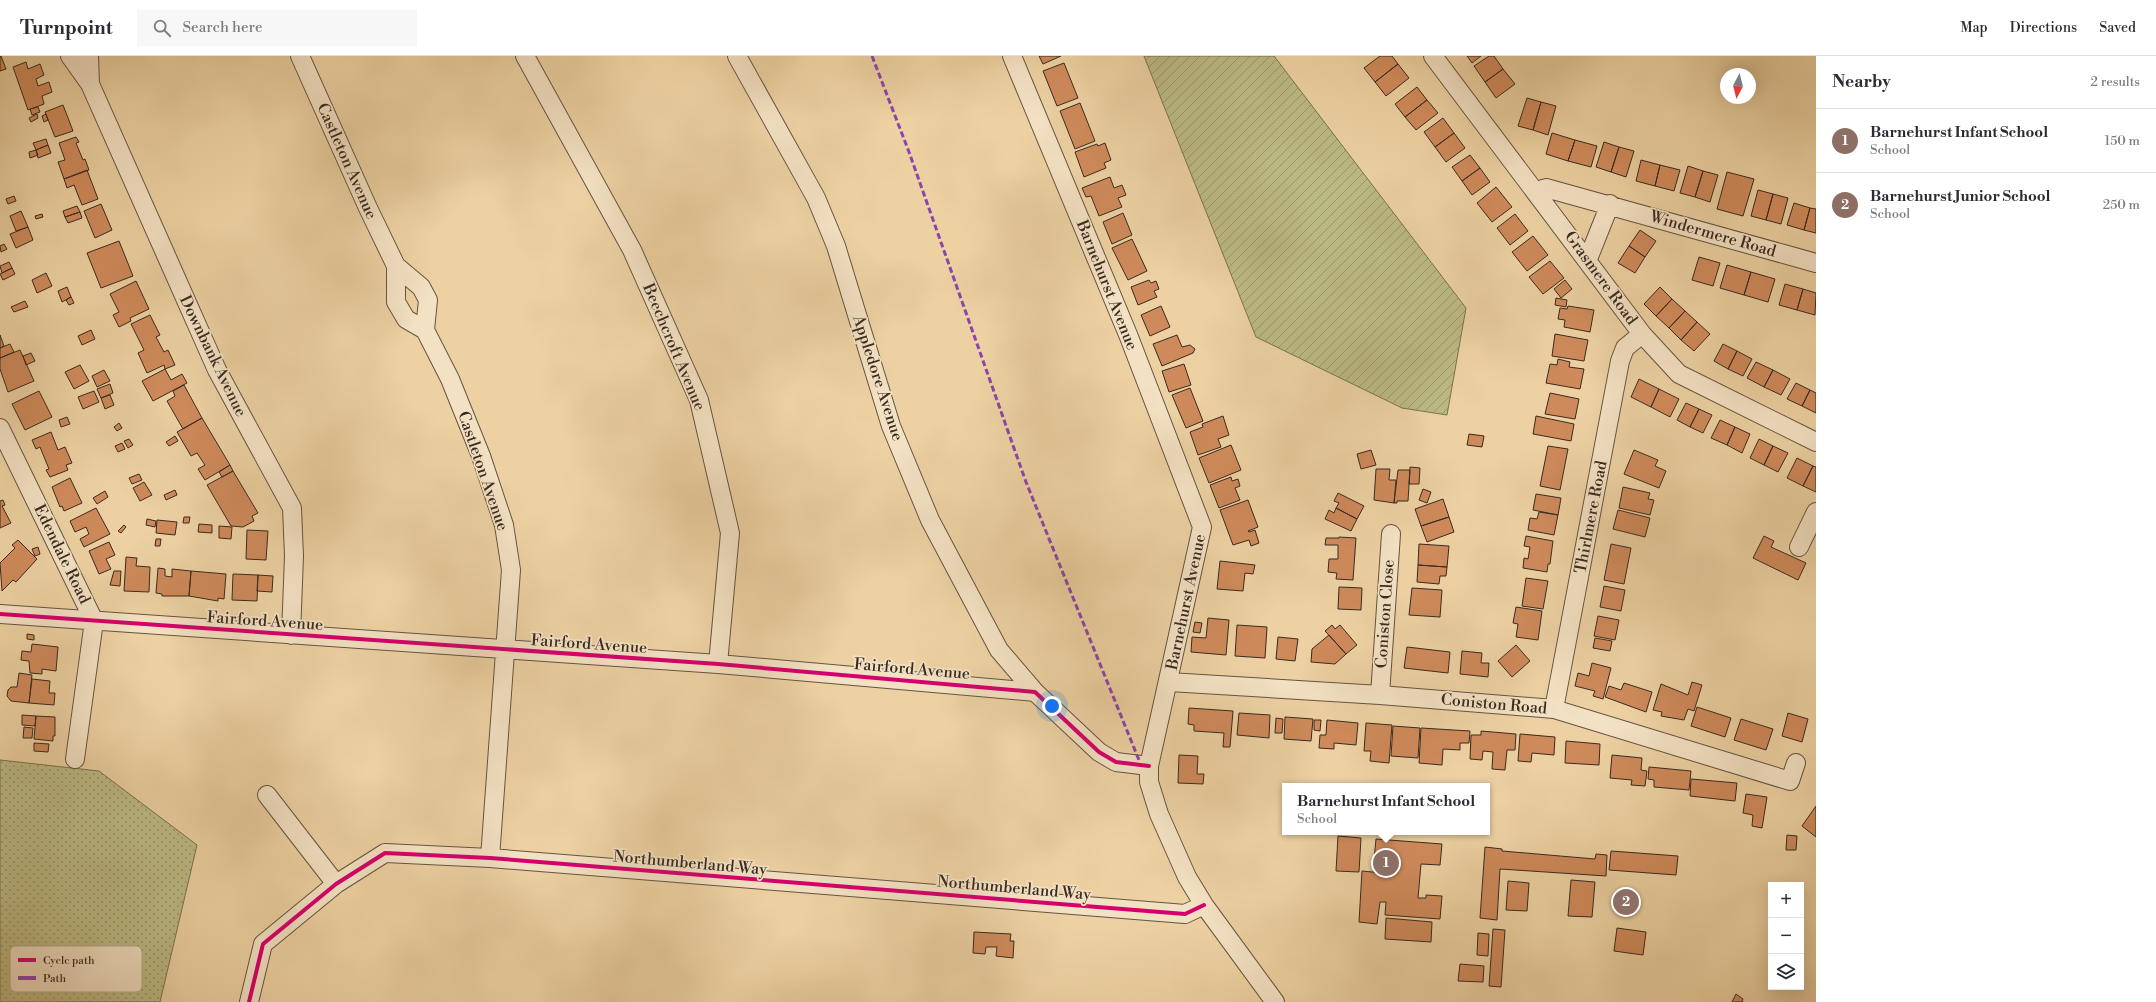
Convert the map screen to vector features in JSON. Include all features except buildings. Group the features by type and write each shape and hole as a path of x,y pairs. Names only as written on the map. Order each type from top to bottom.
{"street":[{"name":"Downbank Avenue","path":"70,56 90,84 217,370 292,508 294,556 291,635"},
{"name":"Downbank Avenue","path":"89,56 90,84"},
{"name":"Castleton Avenue","path":"300,56 368,208 396,266 420,287 428,300 425,330"},
{"name":"Beechcroft Avenue","path":"525,56 632,250 699,400 730,533 718,664"},
{"name":"Appledore Avenue","path":"737,56 816,198 828,225 836,246 891,426 930,520 999,650 1035,692"},
{"name":"Barnehurst Avenue","path":"1012,56 1129,337 1202,526 1169,682 1149,766 1149,782 1159,814 1187,877 1204,905 1275,1002"},
{"name":"Grasmere Road","path":"1433,56 1588,259 1642,334 1679,374 1816,442"},
{"name":"Windermere Road","path":"1536,191 1546,188 1610,204 1816,263"},
{"path":"1588,259 1610,204"},
{"name":"Castleton Avenue","path":"396,266 396,302 406,318 425,330 450,379 481,456 504,525 511,570 490,858"},
{"name":"Thirlmere Road","path":"1554,709 1620,361 1625,348 1642,334"},
{"name":"Edendale Road","path":"0,428 94,621 75,759"},
{"path":"1799,547 1816,512"},
{"name":"Coniston Close","path":"1380,695 1391,534"},
{"name":"Fairford Avenue","path":"0,614 718,664 1035,692"},
{"name":"Coniston Road","path":"1169,682 1380,695 1554,709 1790,781 1796,763"},
{"path":"1035,692 1099,752 1116,762 1149,766"},
{"path":"267,794 336,884"},
{"name":"Northumberland Way","path":"250,1002 263,944 336,884 385,853 490,858 1185,914 1204,905"}],"shaded area":[{"path":"1144,56 1274,56 1466,308 1447,415 1402,408 1256,337"},
{"path":"0,760 99,771 197,845 160,1002 0,1002"}],"marked path":[{"path":"872,56 909,152 1026,482 1141,765"}],"cycle path":[{"path":"0,614 718,664 1035,692 1099,752 1116,762 1149,766"},
{"path":"249,1002 263,944 336,884 385,853 490,858 1185,914 1204,905"}],"place":[{"name":"Barnehurst Infant School","path":"1386,863"},
{"name":"Barnehurst Junior School","path":"1626,902"}]}
